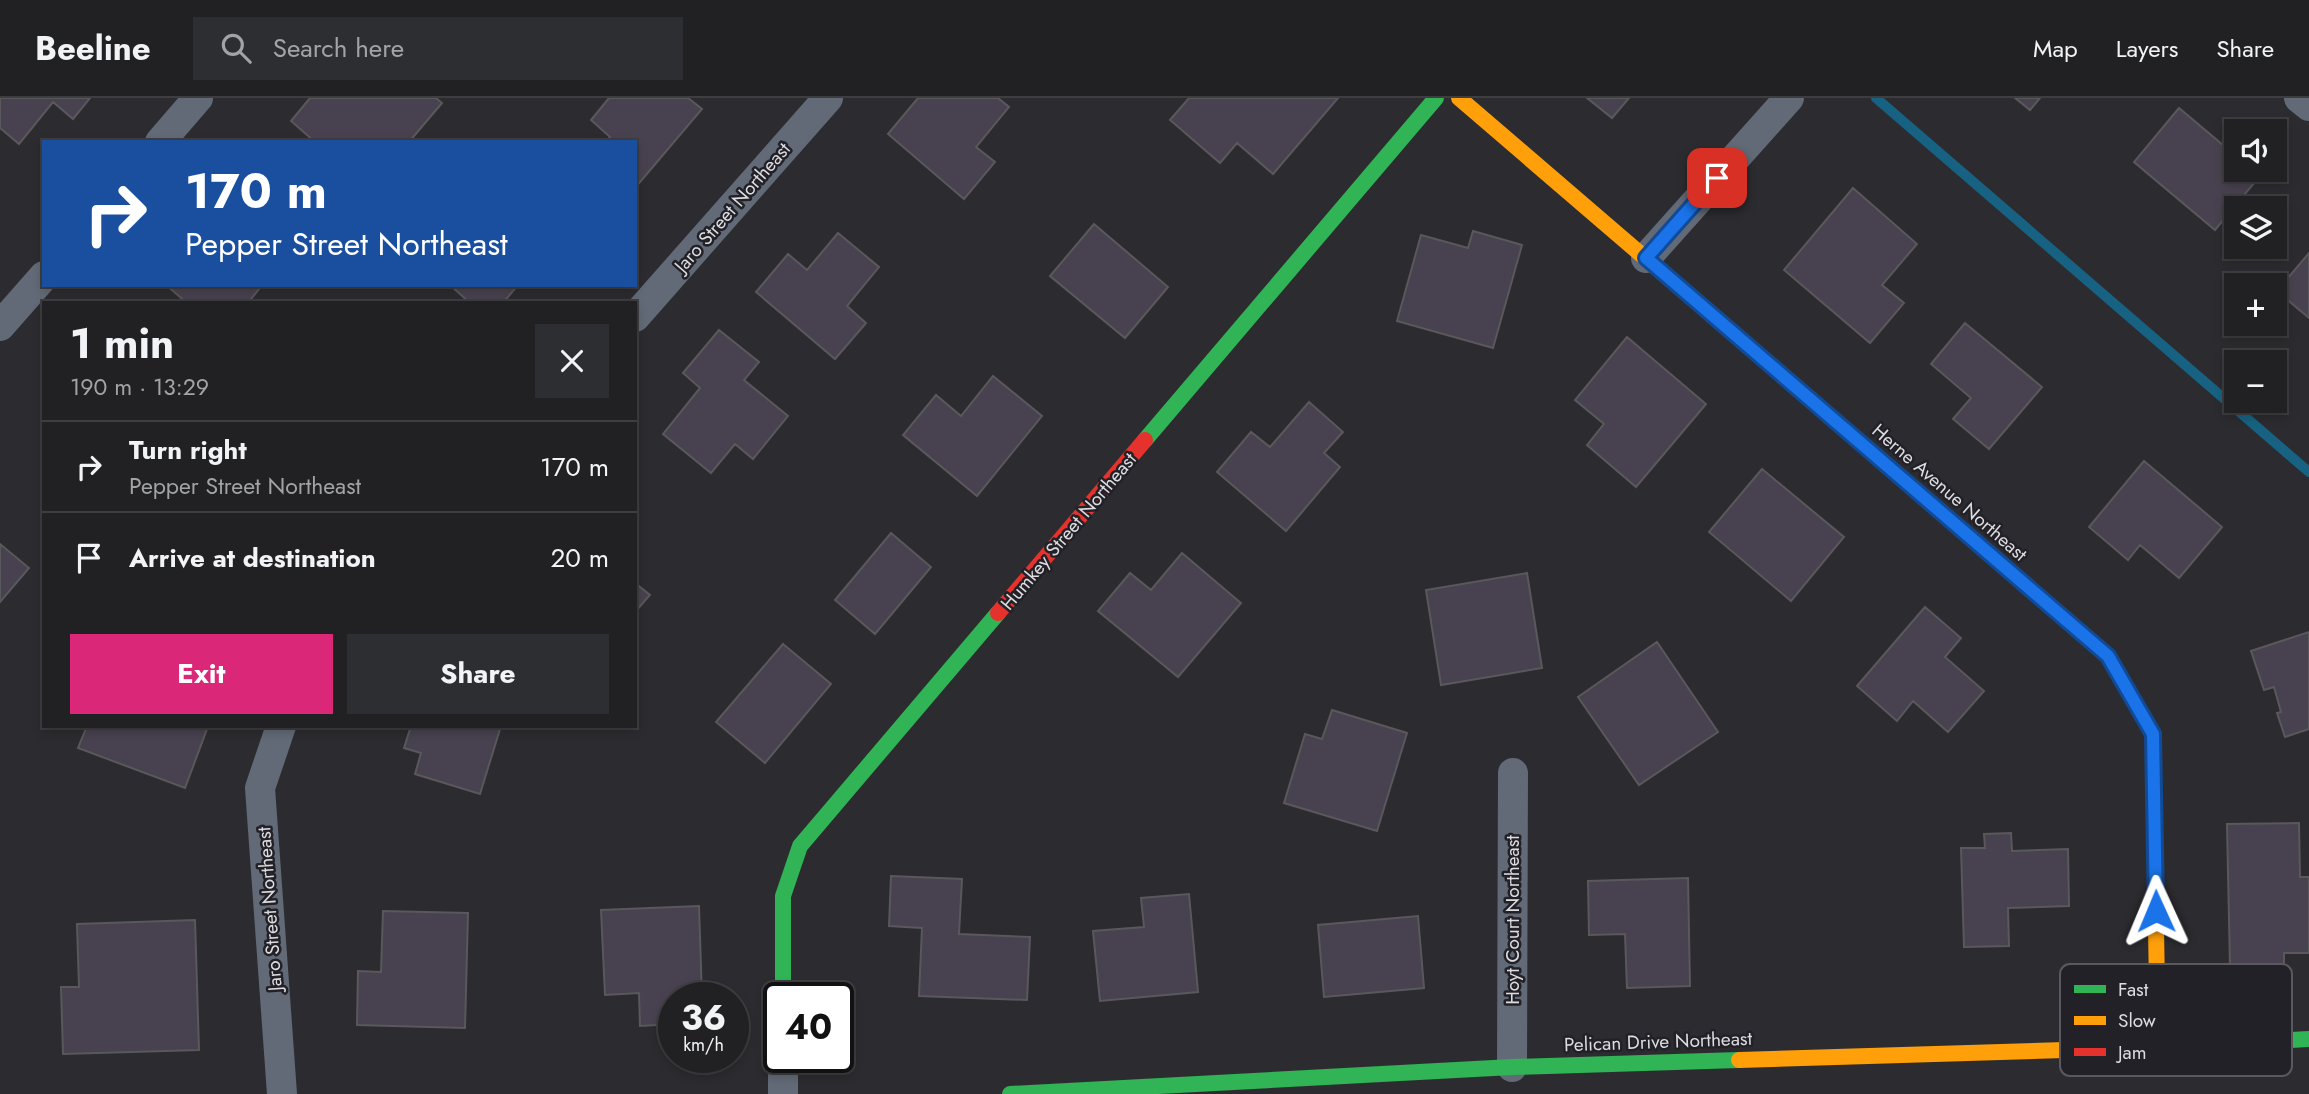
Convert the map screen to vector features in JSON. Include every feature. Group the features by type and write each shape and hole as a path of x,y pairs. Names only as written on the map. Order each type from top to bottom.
{"street":[{"path":"162,140 198,98"},
{"name":"Jaro Street Northeast","path":"637,315 828,98"},
{"name":"Humkey Street Northeast","path":"783,982 783,896 800,846 1436,98"},
{"name":"Herne Avenue Northeast","path":"1459,98 2108,656 2153,734 2157,964"},
{"path":"1646,258 1789,98"},
{"path":"2299,98 2309,106"},
{"path":"0,327 42,278"},
{"name":"Jaro Street Northeast","path":"280,728 260,788 282,1094"},
{"name":"Hoyt Court Northeast","path":"1512,1067 1513,773"},
{"name":"Pelican Drive Northeast","path":"1010,1094 1512,1067 2060,1049"},
{"path":"783,1073 783,1094"}],"building":[{"path":"0,98 90,98 73,119 53,102 19,144 0,128"},
{"path":"310,98 436,98 442,103 411,140 313,140 291,121"},
{"path":"609,98 688,98 702,109 637,186 637,140 608,140 610,137 591,120"},
{"path":"918,98 998,98 1009,107 976,147 995,162 964,199 888,134"},
{"path":"1189,98 1338,98 1273,174 1237,143 1220,163 1170,120"},
{"path":"1587,98 1629,98 1612,118"},
{"path":"2015,98 2040,98 2030,110"},
{"path":"2179,108 2224,146 2224,182 2255,182 2243,196 2224,196 2224,219 2215,230 2134,162"},
{"path":"1853,188 1917,244 1882,285 1904,303 1870,343 1784,270"},
{"path":"1094,224 1168,287 1125,338 1050,276"},
{"path":"1473,231 1522,245 1493,348 1397,321 1421,235 1468,248"},
{"path":"838,233 879,267 847,306 866,323 835,359 756,292 788,254 807,270"},
{"path":"2309,253 2309,318 2287,299 2287,279"},
{"path":"168,287 260,287 250,301 185,301"},
{"path":"452,287 516,287 505,301 468,301"},
{"path":"1965,323 2042,387 1989,449 1953,419 1971,398 1931,364"},
{"path":"719,330 759,362 744,380 788,416 753,459 735,444 711,473 663,434 700,388 683,373"},
{"path":"1627,337 1706,404 1636,487 1587,445 1604,424 1575,400"},
{"path":"993,376 1042,416 977,496 903,435 936,395 961,416"},
{"path":"1309,402 1343,432 1324,453 1340,467 1286,531 1217,472 1251,432 1270,447"},
{"path":"2144,461 2222,527 2179,578 2140,545 2128,560 2089,527"},
{"path":"1762,469 1844,537 1791,601 1709,532"},
{"path":"891,533 931,567 875,634 835,600"},
{"path":"0,544 29,568 0,602"},
{"path":"1182,553 1241,603 1178,677 1098,611 1130,573 1151,590"},
{"path":"1527,573 1542,668 1441,685 1426,590"},
{"path":"637,585 650,595 637,610"},
{"path":"1925,607 1961,638 1945,657 1984,691 1948,732 1913,701 1897,721 1857,686"},
{"path":"2309,632 2309,729 2285,737 2277,713 2281,712 2274,687 2264,690 2251,651"},
{"path":"1657,642 1718,732 1639,785 1578,697"},
{"path":"783,644 831,684 765,763 716,722"},
{"path":"1332,710 1407,733 1377,831 1284,803 1305,734 1322,739"},
{"path":"86,728 207,729 185,788 78,748"},
{"path":"410,728 500,728 480,794 415,774 421,753 404,748"},
{"path":"2299,823 2300,877 2309,877 2309,953 2284,953 2284,964 2230,964 2227,824"},
{"path":"2011,833 2012,851 2068,849 2069,906 2008,908 2009,946 1964,947 1961,848 1985,848 1984,834"},
{"path":"891,876 962,879 959,934 1030,937 1027,1000 919,996 922,928 889,926"},
{"path":"1688,878 1690,986 1627,988 1625,934 1589,935 1588,881"},
{"path":"1189,894 1198,992 1100,1001 1093,931 1144,927 1141,898"},
{"path":"699,906 701,982 658,982 658,1025 640,1026 639,993 605,995 601,910"},
{"path":"383,911 468,913 465,1028 357,1025 358,971 381,972"},
{"path":"1418,916 1424,988 1324,997 1318,925"},
{"path":"195,920 199,1050 63,1054 61,987 79,987 77,924"}],"waterway":[{"path":"1876,98 2309,472"}],"traffic: fast":[{"path":"1145,440 1436,98"},
{"path":"1722,324 2108,656 2153,734 2155,868"},
{"path":"783,982 783,896 800,846 998,613"},
{"path":"2292,1040 2309,1039"},
{"path":"1010,1094 1512,1067 1739,1060"}],"traffic: slow":[{"path":"1459,98 1722,324"},
{"path":"2155,868 2157,964"},
{"path":"1739,1060 2060,1050"}],"traffic: jam":[{"path":"998,613 1145,440"}],"route":[{"path":"1717,178 1646,258 2108,656 2153,734 2156,911"}]}
